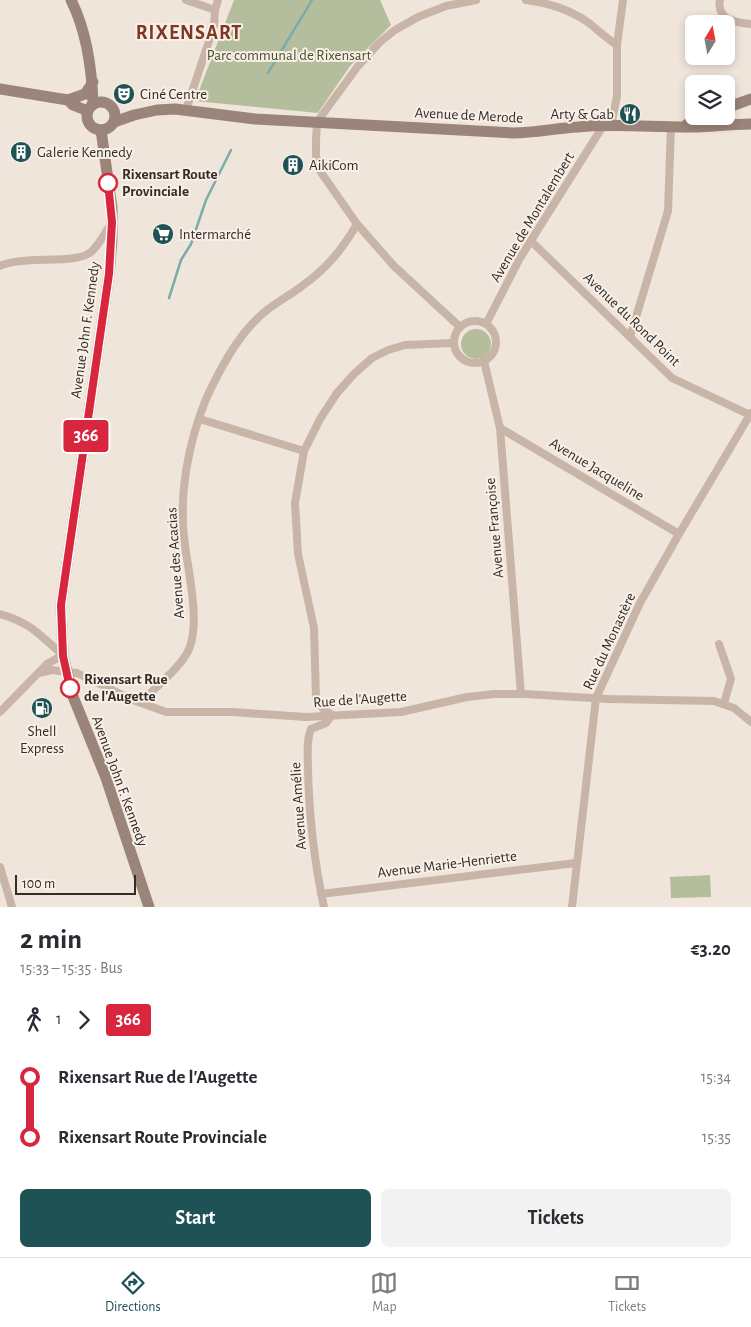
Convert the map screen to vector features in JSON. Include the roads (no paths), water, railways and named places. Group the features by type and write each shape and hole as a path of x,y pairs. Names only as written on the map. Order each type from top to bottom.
{"main road":[{"path":"68,100 73,105 90,108 98,102 105,103 114,110 114,122 106,129 101,130 91,126 87,117 90,108 93,82 84,32 71,0"},
{"path":"0,89 68,100 85,94 93,82"},
{"path":"735,105 751,99"},
{"name":"Avenue de Merode","path":"114,122 157,110 186,110 255,119 513,133 532,133 580,126 697,127 704,125"},
{"name":"Avenue de Merode","path":"735,120 751,124"},
{"path":"677,126 685,123"},
{"name":"Avenue John F. Kennedy","path":"101,130 112,222 109,274 61,605 63,656 77,708 106,778 149,907"}],"street":[{"path":"186,0 214,10"},
{"path":"186,110 214,26 214,10 218,0"},
{"path":"460,327 394,266 357,224 320,171 316,156 317,122 358,66 380,42 395,30 418,17 446,6 476,0"},
{"path":"526,0 556,6 574,14 617,45"},
{"path":"607,126 617,96 617,45 624,0"},
{"path":"720,0 720,10 724,16 740,23 751,24"},
{"name":"Avenue de Montalembert","path":"486,324 520,258 562,190 607,126"},
{"path":"630,337 668,211 677,126"},
{"path":"0,266 18,261 86,256 96,247 112,222"},
{"name":"Avenue des Acacias","path":"141,702 180,662 188,651 193,637 194,619 184,537 183,512 191,448 206,400 240,340 258,318 301,288 330,263 348,240 357,224"},
{"name":"Avenue du Rond Point","path":"531,241 672,378 750,414"},
{"path":"471,322 486,324 491,328 496,338 492,354 484,361 472,362 464,360 454,348 453,343 457,331 460,327 471,322"},
{"path":"332,715 324,710 316,699 314,628 300,566 296,534 295,503 304,451 320,419 337,393 372,358 388,350 405,345 453,343"},
{"name":"Avenue Françoise","path":"484,361 500,428 521,694"},
{"name":"Rue du Monastère","path":"572,907 596,698 640,603 750,414"},
{"path":"200,419 304,451"},
{"name":"Avenue Jacqueline","path":"500,428 679,534"},
{"path":"0,614 34,628 63,656 52,661 0,712"},
{"path":"720,644 730,679 724,704"},
{"name":"Rue de l'Augette","path":"39,673 52,670 77,673 133,700 166,712 232,712 306,717 401,712 467,697 521,694 596,698 708,700 734,708 751,722"},
{"name":"Avenue Amélie","path":"324,907 315,861 308,781 309,734 311,729 326,723 332,715"},
{"name":"Avenue Marie-Henriette","path":"321,894 576,863"},
{"path":"0,867 12,907"}],"waterway":[{"path":"268,73 312,0"},
{"path":"169,298 181,260 191,244 206,200 231,150"}],"place":[{"name":"Ciné Centre","path":"124,94"},
{"name":"Arty & Gab","path":"630,114"},
{"name":"Galerie Kennedy","path":"21,152"},
{"name":"AikiCom","path":"293,165"},
{"name":"Rixensart Route Provinciale","path":"108,183"},
{"name":"Intermarché","path":"163,234"},
{"name":"Rixensart Rue de l'Augette","path":"70,688"},
{"name":"Shell Express","path":"42,708"}],"district":[{"name":"RIXENSART","path":"189,32"}],"park label":[{"name":"Parc communal de Rixensart","path":"289,55"}]}
